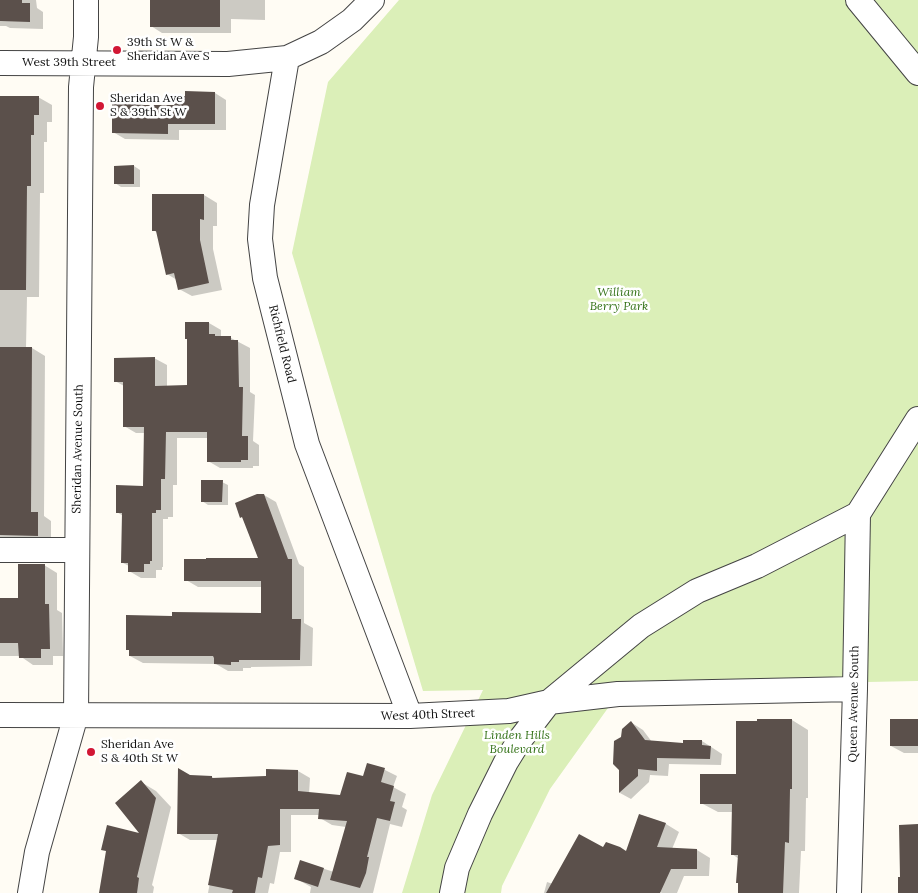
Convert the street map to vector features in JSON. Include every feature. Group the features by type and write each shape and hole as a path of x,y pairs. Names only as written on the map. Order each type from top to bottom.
{"street":[{"name":"Sheridan Avenue South","path":"30,893 37,852 76,715 78,684 81,96 86,37 86,0"},
{"path":"287,58 321,42 352,20 372,0"},
{"path":"858,0 918,73"},
{"name":"West 39th Street","path":"0,63 228,64 287,58"},
{"name":"Richfield Road","path":"287,58 262,205 260,239 265,278 307,444 410,716"},
{"path":"452,893 457,868 480,814 506,762 518,741 549,702 641,626 697,591 757,566 858,514 918,419"},
{"name":"Queen Avenue South","path":"849,893 858,514"},
{"path":"0,550 78,550"},
{"name":"West 40th Street","path":"0,715 410,716 509,711 549,702 618,694 855,689"}],"green space":[{"name":"William Berry Park","path":"399,0 918,0 918,681 615,687 618,694 550,789 502,886 501,893 402,893 432,795 483,690 423,691 292,253 328,82"}],"building":[{"path":"0,0 22,0 22,3 30,3 30,22 0,21"},
{"path":"150,0 220,0 220,27 150,27"},
{"path":"185,91 215,92 215,124 168,124 168,134 112,133 112,98 134,98 134,104 140,105 174,105 174,96 185,96"},
{"path":"0,96 39,96 39,115 34,115 34,135 31,135 31,186 27,186 26,290 0,290"},
{"path":"134,165 134,184 114,184 114,166"},
{"path":"152,194 204,194 204,220 200,219 200,240 209,283 178,290 174,273 166,275 156,231 152,231"},
{"path":"185,322 209,322 209,334 231,336 231,340 238,340 239,387 243,387 242,436 248,436 248,460 241,460 241,462 207,462 207,432 166,432 165,479 161,479 161,510 156,510 156,513 152,513 152,561 150,561 150,564 144,564 144,572 128,572 128,563 121,563 122,513 116,513 116,485 143,486 144,427 123,427 123,382 114,382 114,358 155,357 155,386 187,385"},
{"path":"0,347 32,347 31,512 38,512 38,536 0,535"},
{"path":"201,480 223,480 222,502 201,502"},
{"path":"257,494 264,494 288,559 292,559 292,619 301,619 300,660 239,660 239,662 231,662 231,665 214,664 213,656 129,656 129,650 126,650 126,615 172,616 172,612 261,613 261,581 184,581 184,559 258,558 235,503"},
{"path":"18,564 45,564 45,604 49,604 50,649 41,649 41,658 19,658 18,643 0,643 0,598 18,598"},
{"path":"757,719 792,719 792,789 790,789 789,843 785,842 783,893 738,893 738,883 736,883 738,855 731,855 732,804 700,804 700,774 736,774 736,721 757,721"},
{"path":"890,719 918,719 918,746 890,746"},
{"path":"631,721 645,740 683,743 683,740 702,740 702,745 711,746 710,759 657,758 657,771 638,769 638,776 619,793 619,770 613,764 614,741 621,737 622,729"},
{"path":"367,763 385,768 381,782 394,786 390,801 395,802 390,821 377,818 367,857 369,857 366,873 360,888 330,880 347,821 318,819 319,809 280,809 280,845 268,846 262,878 258,877 255,893 232,893 233,890 208,885 218,834 177,834 178,768 190,775 212,776 212,778 266,776 266,769 298,770 298,791 340,795 347,772 363,776"},
{"path":"141,780 156,798 137,877 139,878 137,893 99,893 106,851 101,850 107,825 139,833 115,803"},
{"path":"639,814 666,823 657,847 697,849 697,869 671,869 660,893 546,893 579,834 603,847 606,842 626,851"},
{"path":"918,824 918,893 898,893 898,877 900,877 899,825"},
{"path":"300,860 324,868 318,887 294,879"}],"place":[{"name":"39th St W & Sheridan Ave S","path":"117,50"},
{"name":"Sheridan Ave S & 39th St W","path":"100,106"},
{"name":"Sheridan Ave S & 40th St W","path":"91,752"}],"park label":[{"name":"Linden Hills Boulevard","path":"517,743"}]}
